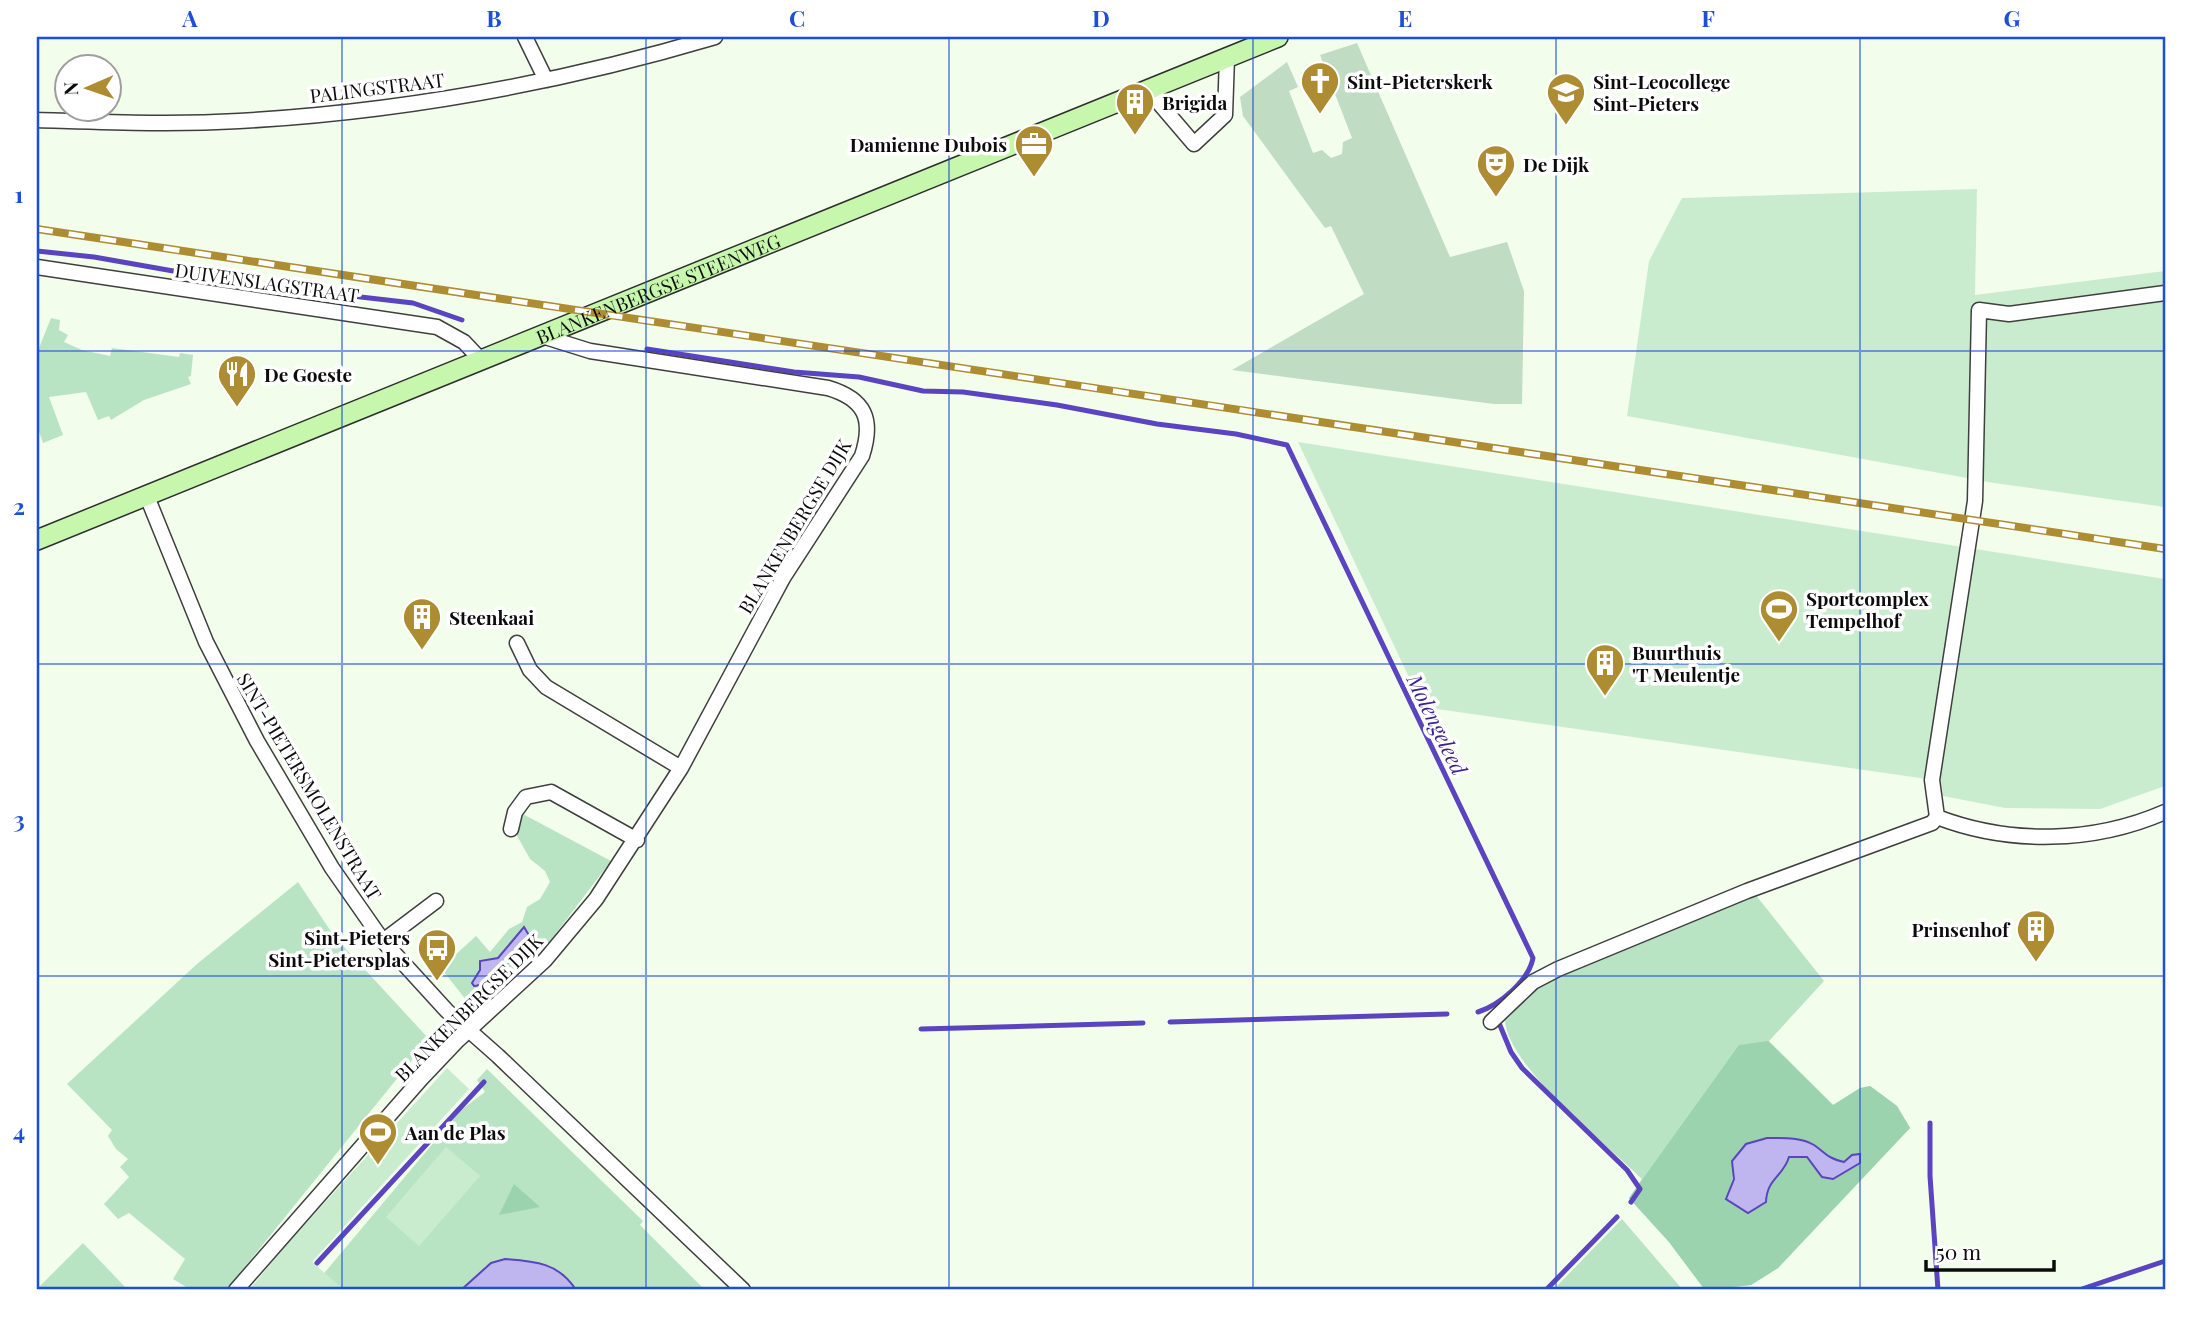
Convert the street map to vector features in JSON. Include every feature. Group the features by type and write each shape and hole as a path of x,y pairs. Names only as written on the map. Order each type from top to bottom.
{"main road":[{"name":"BLANKENBERGSE STEENWEG","path":"37,540 1278,37"}],"street":[{"path":"525,37 546,80"},
{"name":"PALINGSTRAAT","path":"37,120 252,120 348,112 485,93 644,58 715,37"},
{"path":"1146,89 1194,144 1225,115 1227,57"},
{"name":"DUIVENSLAGSTRAAT","path":"37,267 437,327 464,342 481,360"},
{"path":"1937,817 1932,780 1975,501 1979,310 2009,314 2165,293"},
{"name":"BLANKENBERGSE DIJK","path":"236,1290 421,1079 469,1030 545,960 596,899 637,840 681,768 783,578 862,456 868,437 866,420 861,406 847,394 828,388 590,351 542,336"},
{"name":"SINT-PIETERSMOLENSTRAAT","path":"146,495 206,642 257,741 332,868 383,941 447,1011 743,1290"},
{"path":"517,643 530,670 546,687 681,768"},
{"path":"511,829 515,812 526,797 551,792 637,840"},
{"path":"1937,817 1983,829 2060,838 2103,833 2165,812"},
{"path":"1491,1022 1533,982 1558,969 1747,891 1919,830 1937,817"},
{"path":"383,941 436,901"}],"green space":[{"path":"1357,43 1450,257 1507,242 1524,291 1522,404 1494,404 1232,370 1364,294 1331,226 1325,228 1243,116 1240,97 1287,62 1298,87 1289,91 1313,153 1322,150 1331,158 1342,154 1343,142 1352,138 1320,55"},
{"path":"1977,189 1975,295 2165,271 2165,507 1994,483 1627,416 1649,261 1682,198"},
{"path":"51,318 60,320 59,330 68,335 64,342 82,350 110,356 112,348 179,357 180,353 193,355 191,376 188,377 191,384 144,400 111,420 109,416 98,420 86,392 49,397 63,435 43,443 37,426 37,353"},
{"name":"Sportcomplex Tempelhof","path":"1298,442 2165,579 2165,786 2100,809 2005,808 1943,796 1941,781 1423,707"},
{"path":"521,813 611,861 547,945 473,1009 441,968 476,936 490,952 509,929 522,922 527,907 540,899 550,882 545,871 530,859 516,834"},
{"path":"298,882 334,936 429,1039 226,1290 191,1290 173,1279 185,1259 129,1213 118,1219 104,1204 129,1177 120,1167 128,1159 116,1149 108,1136 112,1130 67,1084 197,964"},
{"path":"1755,894 1824,981 1769,1041 1833,1105 1870,1086 1897,1106 1910,1128 1778,1268 1751,1285 1705,1290 1669,1242 1629,1198 1642,1179 1540,1082 1510,1039 1505,1020 1535,987"},
{"path":"1768,1041 1833,1105 1860,1088 1870,1086 1897,1106 1910,1128 1778,1268 1751,1285 1705,1290 1669,1242 1629,1198 1739,1045","holes":["1813,1145 1825,1157 1845,1162 1852,1155 1860,1155 1822,1177 1807,1157 1789,1156 1769,1188 1766,1203 1748,1213 1726,1199 1735,1169"]},
{"name":"Aan de Plas","path":"447,1068 469,1089 312,1262 344,1290 249,1290 288,1243"},
{"path":"487,1069 643,1221 640,1225 705,1290 310,1290 461,1110 485,1092 477,1080"},
{"path":"446,1147 480,1176 419,1246 386,1217"},
{"path":"514,1184 540,1207 499,1215"},
{"path":"1622,1219 1683,1290 1553,1290"},
{"path":"83,1243 128,1290 37,1290 37,1289"}],"shaded area":[{"path":"524,927 530,937 520,950 496,974 474,986 472,983 480,970 480,961 498,958"},
{"path":"1767,1138 1803,1141 1844,1162 1852,1155 1860,1154 1860,1163 1833,1179 1822,1177 1807,1157 1789,1157 1772,1182 1766,1202 1748,1213 1726,1199 1734,1179 1732,1161 1746,1144"},
{"path":"505,1259 545,1265 562,1274 576,1290 461,1290 491,1263"}],"waterway":[{"path":"37,251 94,257 247,284 413,303 462,320"},
{"name":"Molengeleed","path":"647,349 794,372 859,377 923,391 963,392 1057,405 1287,445 1533,958 1526,975 1512,991 1487,1009 1478,1012"},
{"path":"1170,1022 1447,1014"},
{"path":"921,1029 1143,1023"},
{"name":"Molengeleed","path":"1499,1023 1511,1052 1522,1068 1627,1170 1640,1189 1631,1202"},
{"path":"317,1263 484,1082"},
{"path":"1930,1123 1930,1176 1938,1290"},
{"name":"Molengeleed","path":"1546,1290 1617,1217"},
{"path":"2079,1290 2165,1261"}],"railway":[{"path":"37,229 2165,549"}],"place":[{"name":"Sint-Pieterskerk","path":"1320,115"},
{"name":"Sint-Leocollege Sint-Pieters","path":"1566,126"},
{"name":"Brigida","path":"1135,136"},
{"name":"Damienne Dubois","path":"1034,178"},
{"name":"De Dijk","path":"1496,198"},
{"name":"De Goeste","path":"237,408"},
{"name":"Sportcomplex Tempelhof","path":"1779,643"},
{"name":"Steenkaai","path":"422,651"},
{"name":"Buurthuis 'T Meulentje","path":"1605,697"},
{"name":"Prinsenhof","path":"2036,963"},
{"name":"Sint-Pieters Sint-Pietersplas","path":"437,982"},
{"name":"Aan de Plas","path":"378,1166"}]}
